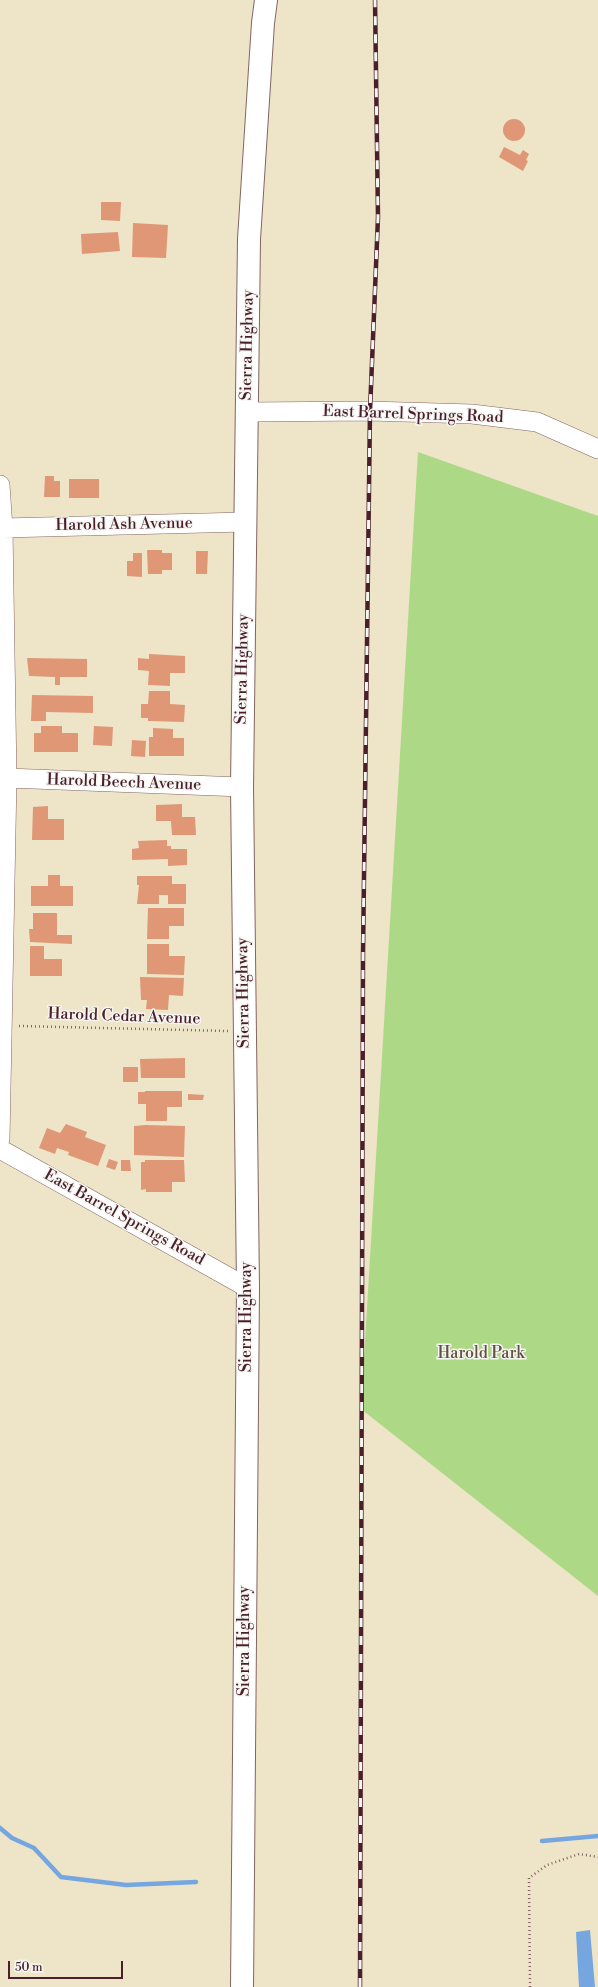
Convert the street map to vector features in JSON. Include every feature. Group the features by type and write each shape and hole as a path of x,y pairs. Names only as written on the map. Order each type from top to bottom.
{"highway":[{"name":"Sierra Highway","path":"242,1987 248,1288 242,787 245,522 249,239 263,23 266,0"}],"street":[{"name":"East Barrel Springs Road","path":"247,412 370,411 472,414 537,422 598,449"},
{"path":"0,485 4,528 7,778 0,1139"},
{"name":"Harold Ash Avenue","path":"4,528 245,522"},
{"name":"Harold Beech Avenue","path":"7,778 242,787"},
{"name":"East Barrel Springs Road","path":"0,1149 248,1288"}],"path":[{"name":"Harold Cedar Avenue","path":"2,1025 245,1032"},
{"path":"530,1987 529,1878 546,1865 579,1854 598,1857"}],"green space":[{"name":"Harold Park","path":"418,452 598,516 598,1596 361,1409"}],"water":[{"path":"590,1930 595,1987 579,1987 576,1932"}],"building":[{"path":"514,119 522,122 525,130 522,138 514,141 506,138 503,130 506,122"},
{"path":"504,147 520,155 523,150 529,154 526,160 528,161 523,171 499,157"},
{"path":"101,202 121,202 120,221 101,220"},
{"path":"133,223 168,225 166,258 132,257"},
{"path":"118,232 120,251 82,254 81,234"},
{"path":"45,476 54,476 54,481 60,481 60,497 44,497"},
{"path":"69,479 99,479 99,498 69,498"},
{"path":"147,550 162,550 162,553 172,553 172,570 162,570 162,574 148,574"},
{"path":"196,551 208,551 207,574 196,574"},
{"path":"133,553 142,553 142,577 127,576 127,561 133,561"},
{"path":"149,654 185,656 185,673 170,673 170,686 148,685 149,671 138,670 138,658 149,659"},
{"path":"27,658 87,659 87,677 60,677 60,685 55,685 55,677 29,676"},
{"path":"149,691 170,691 170,704 185,705 184,722 148,721 148,718 141,718 141,704 148,704"},
{"path":"32,695 93,696 93,713 46,712 46,721 31,721"},
{"path":"41,726 62,726 62,733 78,733 78,752 34,752 34,733 41,733"},
{"path":"94,726 113,727 112,746 93,745"},
{"path":"153,728 173,729 173,738 184,738 184,756 149,756 149,737 153,737"},
{"path":"132,740 146,741 145,757 131,756"},
{"path":"182,804 182,817 195,817 196,835 172,835 171,821 156,821 156,805"},
{"path":"48,806 48,819 64,819 64,840 32,840 33,807"},
{"path":"167,840 167,846 171,846 171,849 187,849 187,865 168,866 168,859 132,860 132,849 139,848 138,841"},
{"path":"48,875 60,875 60,886 73,886 73,906 31,906 31,886 48,886"},
{"path":"137,876 172,876 172,884 186,884 186,904 168,904 168,895 159,895 159,904 137,904 139,885 137,885"},
{"path":"148,908 184,908 184,926 169,926 169,939 147,939"},
{"path":"33,913 57,913 57,935 72,935 72,944 30,942 29,929 33,929"},
{"path":"147,944 169,944 169,956 185,956 184,975 147,974"},
{"path":"30,946 44,946 44,959 62,959 62,976 30,976"},
{"path":"140,977 184,978 183,996 169,995 168,1010 146,1009 147,1000 141,1000"},
{"path":"185,1058 185,1078 141,1078 140,1059"},
{"path":"123,1067 138,1067 138,1082 123,1082"},
{"path":"182,1091 182,1107 167,1107 167,1121 146,1121 146,1104 138,1104 138,1092"},
{"path":"188,1094 204,1095 203,1100 188,1100"},
{"path":"66,1124 87,1132 85,1137 106,1145 98,1166 68,1155 69,1152 57,1148 55,1154 39,1148 47,1128 60,1133"},
{"path":"134,1126 185,1126 184,1157 134,1155"},
{"path":"109,1159 118,1162 115,1170 106,1167"},
{"path":"121,1160 130,1160 131,1171 121,1171"},
{"path":"145,1160 184,1160 185,1182 172,1182 172,1192 146,1192 146,1189 141,1190 141,1162 145,1162"}],"waterway":[{"path":"0,1828 12,1838 34,1848 61,1877 126,1885 196,1882"},
{"path":"542,1841 598,1836"}],"railway":[{"path":"360,1987 363,954 370,411 378,217 375,0"}]}
